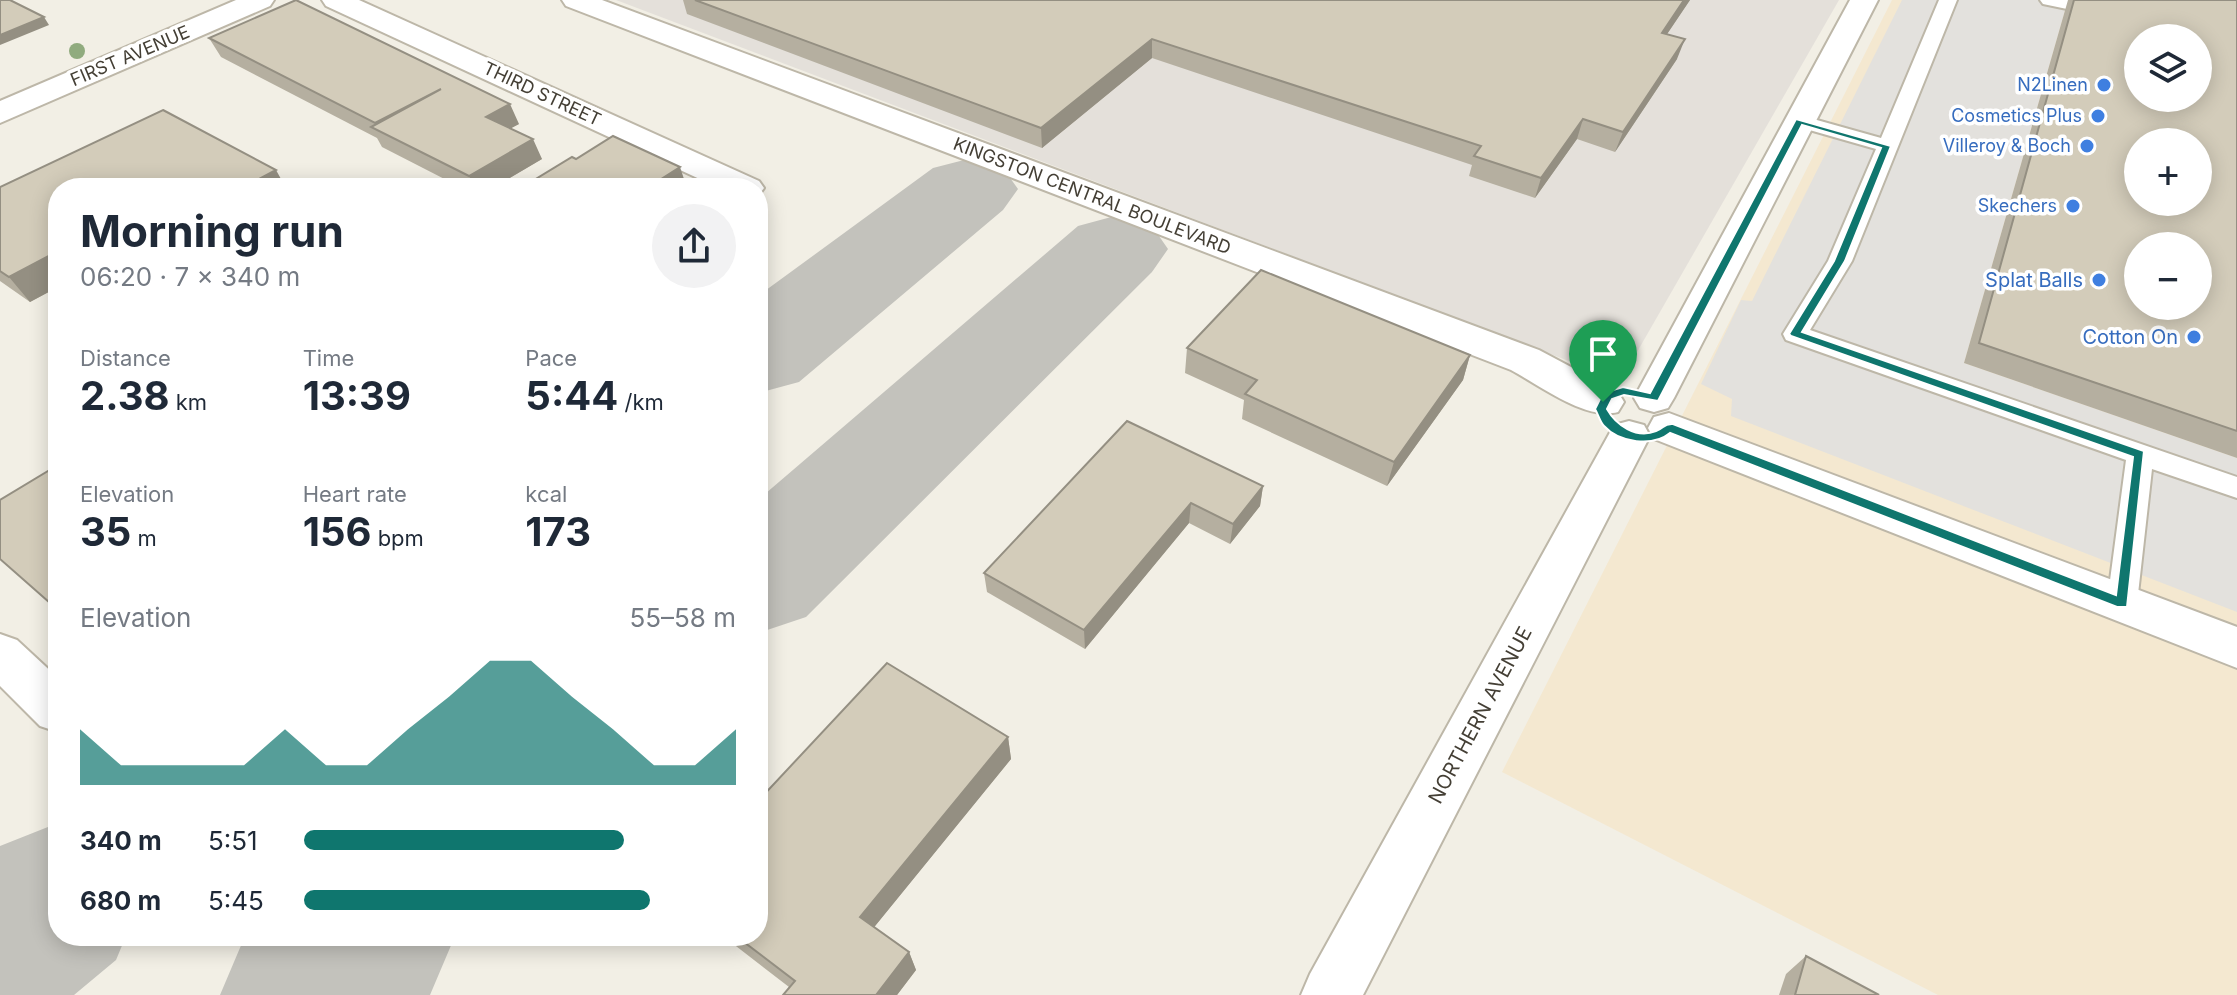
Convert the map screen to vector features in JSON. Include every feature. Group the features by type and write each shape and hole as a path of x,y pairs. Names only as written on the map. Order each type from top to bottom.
{"street":[{"name":"FIRST AVENUE","path":"0,113 260,0"},
{"name":"THIRD STREET","path":"336,0 725,178"},
{"name":"KINGSTON CENTRAL BOULEVARD","path":"576,0 1525,360 1639,416 2237,648"},
{"name":"NORTHERN AVENUE","path":"1331,995 1864,0"},
{"path":"0,655 48,701"}],"lane":[{"path":"1948,0 1840,261 1795,334 2237,488"},
{"path":"1799,121 1887,146"},
{"path":"2122,603 2140,454"}],"shaded area":[{"path":"616,0 1839,0 1629,366 1603,374"},
{"path":"1892,0 2237,0 2237,995 1938,995 1502,772"},
{"path":"1902,0 2068,0 1964,363 2237,458 2237,612 1731,416 1732,399 1701,384 1741,300 1752,301"}],"building":[{"path":"0,0 10,0 44,17 0,35"},
{"path":"296,0 510,104 486,117 533,139 469,176 371,127 441,89 375,123 209,38"},
{"path":"695,0 1684,0 1662,33 1685,39 1623,132 1583,119 1541,178 1474,156 1481,146 1152,39 1041,128"},
{"path":"2074,0 2237,0 2237,431 1979,343"},
{"path":"163,110 276,170 261,178 48,178 48,256 9,277 0,271 0,187"},
{"path":"613,136 680,167 663,178 537,178 572,157 576,159"},
{"path":"1261,270 1470,355 1394,462 1245,394 1257,380 1187,348"},
{"path":"1127,421 1263,486 1233,524 1191,503 1084,630 984,573"},
{"path":"48,471 48,601 0,559 0,500"},
{"path":"887,663 1008,737 860,917 909,952 876,995 783,995 795,981 749,946 768,946 768,790"},
{"path":"1806,956 1879,995 1795,995"}],"taxiway":[{"path":"768,346 968,189"},
{"path":"768,570 1115,249"},
{"path":"0,948 48,911"},
{"path":"307,995 360,946"}],"place":[{"name":"N2Linen","path":"2104,85"},
{"name":"Cosmetics Plus","path":"2098,116"},
{"name":"Villeroy & Boch","path":"2087,146"},
{"name":"Skechers","path":"2073,206"},
{"name":"Splat Balls","path":"2099,280"},
{"name":"Cotton On","path":"2194,337"}],"route":[{"path":"1799,121 1887,146 1840,261 1795,334 2140,454 2122,603 1669,428 1649,438 1629,436 1609,424 1601,409 1603,402 1607,396 1623,391 1643,393 1654,398 1799,121"}]}
